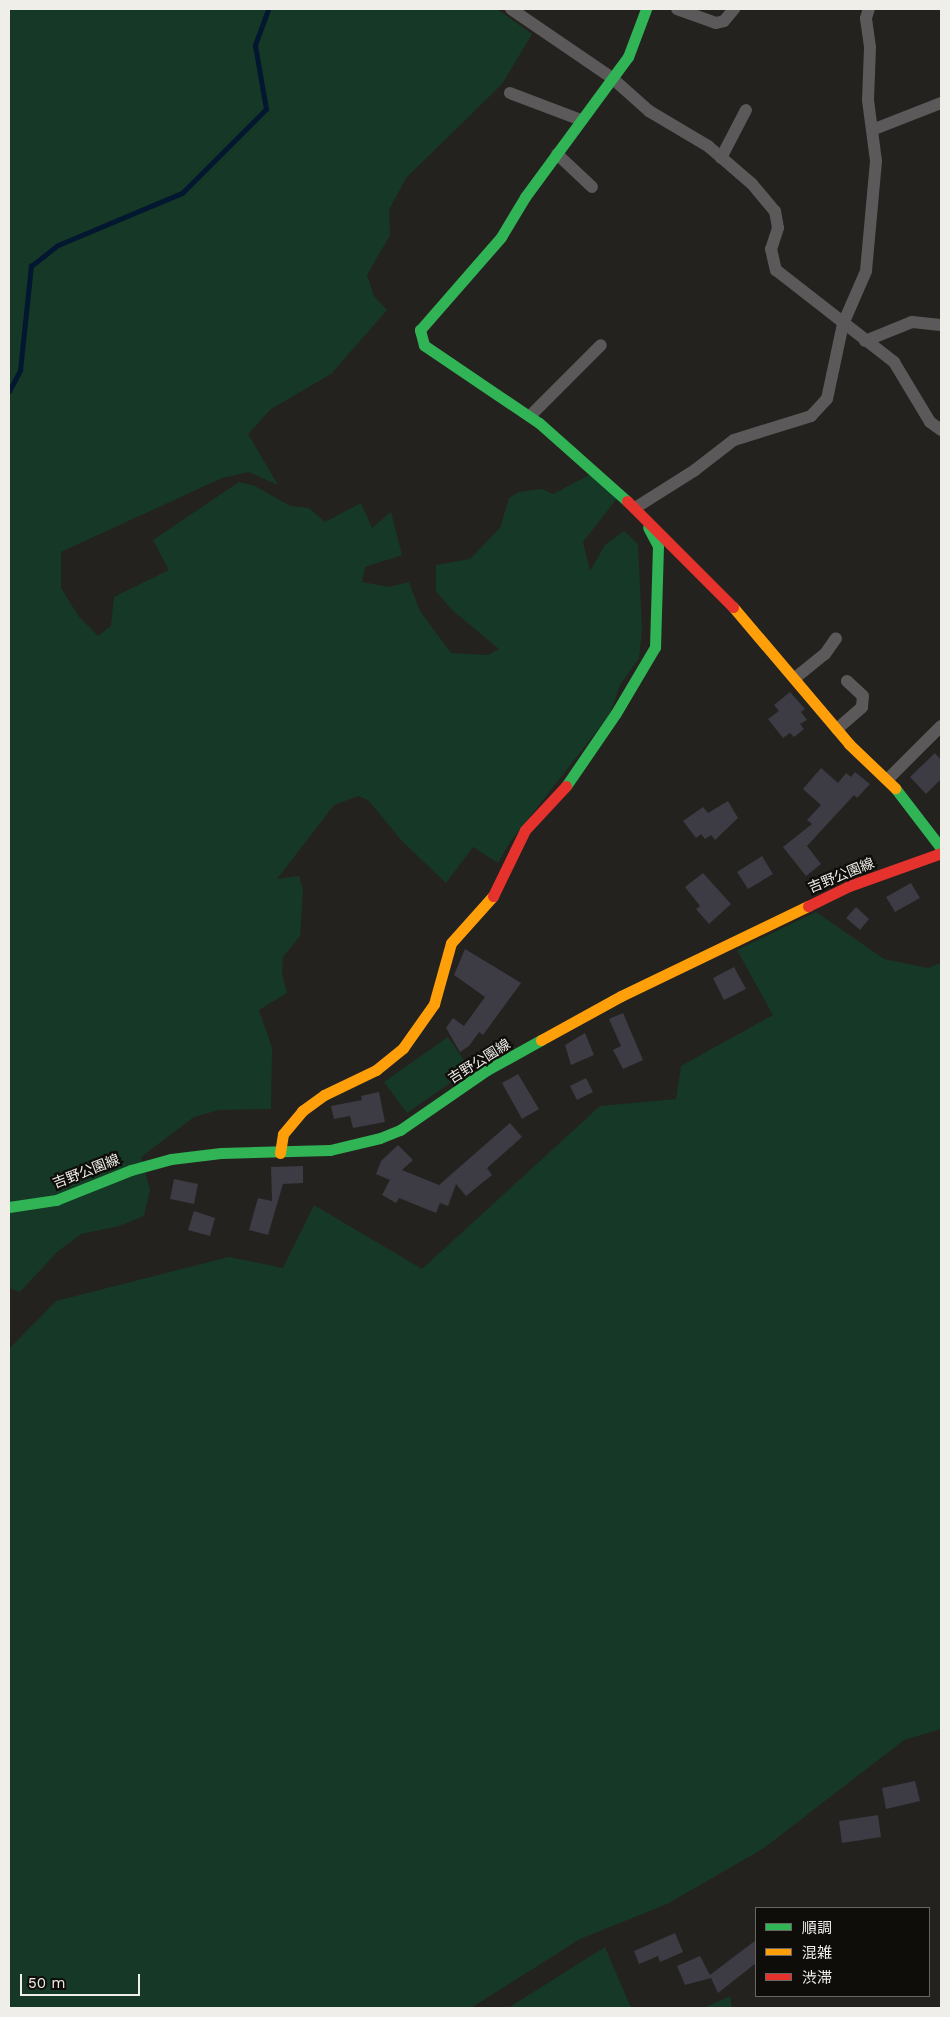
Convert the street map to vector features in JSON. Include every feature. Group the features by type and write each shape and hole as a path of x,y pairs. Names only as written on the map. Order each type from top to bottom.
{"street":[{"path":"511,9 612,78 648,111 722,158 752,184 775,210 778,228 771,249 776,270 894,362 930,422 941,430"},
{"path":"646,9 628,57 525,198 501,237 420,330 424,344 530,416 639,512 715,586 837,729 888,779 941,848"},
{"path":"678,9 716,23 724,21 734,9"},
{"path":"639,512 734,440 811,416 827,399 843,324 866,271 876,161 868,100 870,48 866,18 869,9"},
{"path":"510,93 581,120"},
{"path":"872,130 941,103"},
{"path":"722,158 746,110"},
{"path":"557,154 592,187"},
{"path":"865,340 912,322 941,325"},
{"path":"530,416 601,345"},
{"path":"280,1153 282,1134 302,1112 324,1096 376,1070 403,1048 434,1004 451,943 498,890 525,830 565,787 616,714 633,680 655,647 658,546 639,512"},
{"path":"795,678 825,654 836,638"},
{"path":"837,729 862,706 862,696 847,681"},
{"path":"888,779 941,726"},
{"name":"吉野公園線","path":"9,1207 56,1200 132,1170 171,1159 221,1152 280,1153 359,1144 400,1130 487,1070 621,996 849,886 941,853"}],"green space":[{"path":"9,9 497,9 532,34 502,84 406,178 389,210 390,235 367,275 374,296 387,310 331,374 271,409 248,434 278,485 249,472 222,478 61,552 61,588 79,617 98,636 111,626 114,597 169,570 153,540 239,482 255,486 290,506 309,508 325,522 361,503 372,528 391,512 402,555 365,567 362,582 389,587 409,582 420,611 451,653 488,655 499,649 452,610 436,591 436,565 470,559 500,528 509,498 519,492 542,489 553,494 591,474 618,497 583,542 590,571 605,545 624,531 638,544 642,631 639,658 620,685 610,714 508,845 498,863 473,847 446,883 402,841 368,800 358,796 334,805 277,879 299,876 303,890 300,936 283,957 282,973 287,993 259,1010 272,1048 271,1109 219,1110 194,1117 141,1157 150,1190 144,1216 119,1226 81,1234 57,1252 20,1292 9,1288"},
{"path":"816,912 884,959 928,968 941,963 941,1729 904,1740 764,1848 667,1904 580,1939 471,2008 9,2008 9,1349 56,1301 229,1257 283,1268 314,1205 422,1269 600,1106 676,1099 681,1066 773,1015 737,950"},
{"path":"448,1037 470,1069 407,1113 384,1082"},
{"path":"605,1947 631,2008 508,2008"},
{"path":"730,1996 732,2008 704,2008"}],"building":[{"path":"790,692 805,709 801,712 807,720 800,724 804,729 794,737 790,733 783,738 768,719 779,711 774,705"},
{"path":"935,753 941,760 941,779 926,794 910,777"},
{"path":"821,768 838,783 846,773 851,777 855,772 870,784 857,798 854,795 807,846 821,864 806,876 783,847 812,824 807,820 821,805 803,789"},
{"path":"728,801 738,818 715,840 711,835 705,839 701,834 696,838 683,821 703,807 708,813"},
{"path":"762,856 773,874 748,889 737,872"},
{"path":"703,873 731,904 709,924 696,909 700,906 685,887"},
{"path":"911,883 920,898 895,912 886,897"},
{"path":"856,907 869,919 860,930 846,918"},
{"path":"465,949 521,983 483,1035 479,1032 469,1046 460,1052 446,1028 453,1018 464,1026 485,997 454,975"},
{"path":"734,967 746,989 724,1000 713,978"},
{"path":"623,1013 643,1060 623,1069 613,1050 621,1046 609,1019"},
{"path":"585,1033 594,1055 571,1065 565,1045"},
{"path":"518,1074 539,1109 522,1119 502,1083"},
{"path":"586,1078 593,1092 577,1100 570,1086"},
{"path":"379,1092 385,1122 353,1128 350,1116 334,1119 331,1106 362,1100 361,1096"},
{"path":"510,1123 522,1137 487,1168 492,1175 466,1196 456,1184 448,1206 440,1203 436,1213 399,1198 396,1203 382,1195 390,1180 376,1174 381,1161 398,1145 413,1160 402,1170 439,1185"},
{"path":"303,1166 303,1183 283,1184 268,1235 249,1230 258,1198 272,1201 271,1167"},
{"path":"174,1179 198,1184 194,1204 170,1199"},
{"path":"194,1211 215,1218 210,1236 188,1230"},
{"path":"915,1781 920,1801 886,1809 882,1788"},
{"path":"878,1815 881,1837 842,1843 839,1821"},
{"path":"675,1933 683,1952 660,1962 658,1956 639,1964 634,1951"},
{"path":"755,1941 755,1964 718,1993 711,1978 685,1985 677,1966 700,1956 710,1975"}],"waterway":[{"path":"9,391 20,370 31,266 58,245 182,193 266,109 255,45 268,9"}],"traffic: fast":[{"path":"627,501 539,423 424,345 420,330 501,237 525,197 628,57 646,9"},
{"path":"566,786 616,713 655,647 658,546 648,527"},
{"path":"895,788 941,848"},
{"path":"9,1207 56,1200 131,1170 171,1159 221,1153 330,1150 380,1138 400,1130 487,1070 541,1040"}],"traffic: slow":[{"path":"733,607 849,744 895,788"},
{"path":"280,1153 283,1134 302,1111 324,1095 376,1070 403,1048 434,1004 451,943 493,896"},
{"path":"541,1040 621,996 808,906"}],"traffic: jam":[{"path":"627,501 733,607"},
{"path":"493,896 525,830 566,786"},
{"path":"808,906 849,886 941,853"}]}
